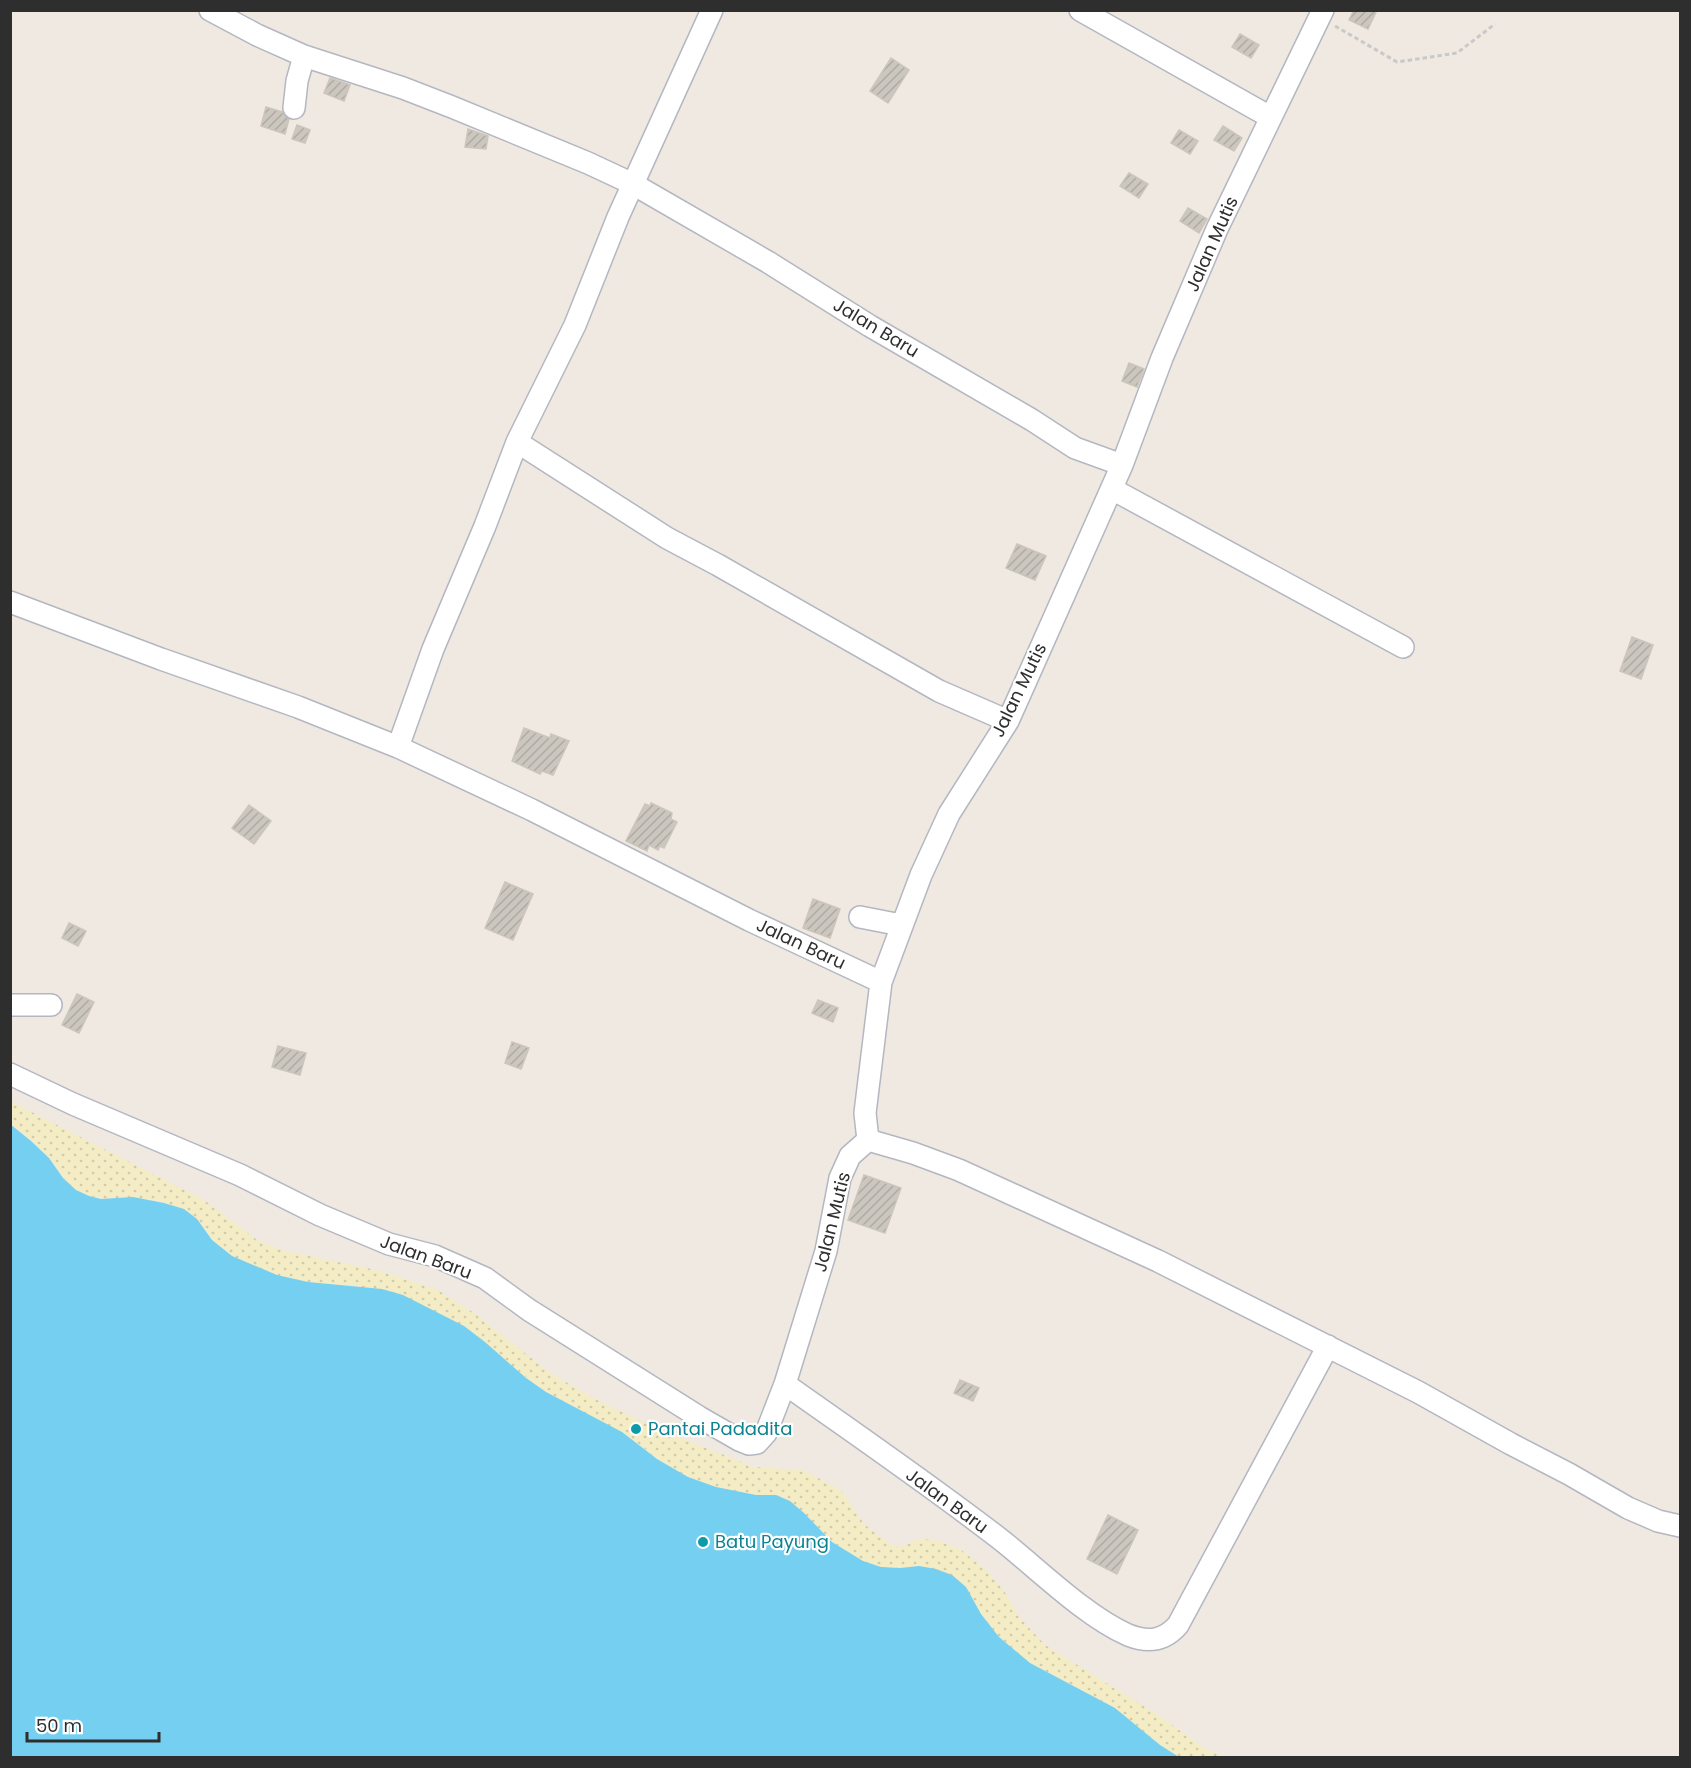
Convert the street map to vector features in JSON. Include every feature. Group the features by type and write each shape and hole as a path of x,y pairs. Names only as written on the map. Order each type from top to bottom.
{"street":[{"name":"Jalan Baru","path":"210,10 256,35 304,56 443,103 633,184 768,262 870,326 1032,420 1075,448 1122,465"},
{"path":"398,747 433,649 485,526 517,442 575,325 633,184 712,10"},
{"path":"1080,10 1270,117"},
{"name":"Jalan Mutis","path":"785,1384 826,1251 840,1178 850,1156 867,1140 865,1113 881,982 901,925 921,874 949,814 1008,721 1112,489 1162,358 1216,229 1322,14"},
{"path":"294,108 297,81 304,56"},
{"path":"517,442 666,538 718,565 939,691 1008,721"},
{"path":"1112,489 1403,647"},
{"name":"Jalan Baru","path":"10,602 161,659 298,706 398,747 532,810 749,920 881,982"},
{"path":"860,917 901,925"},
{"path":"10,1005 51,1005"},
{"name":"Jalan Baru","path":"10,1074 73,1104 240,1175 320,1215 389,1244 435,1256 485,1278 538,1316 739,1440 749,1444 757,1443 761,1439 785,1384 891,1461 939,1492 1112,1627 1131,1636 1159,1639 1172,1632 1178,1625 1328,1346"},
{"path":"867,1140 958,1170 1158,1261 1418,1392 1628,1508 1658,1521 1680,1526"}],"path":[{"path":"1322,14 1397,62 1457,53 1495,24"}],"sand":[{"name":"Pantai Padadita","path":"10,1101 204,1200 257,1240 285,1251 376,1270 436,1289 474,1313 550,1373 597,1400 649,1425 754,1467 803,1470 842,1491 864,1524 891,1545 901,1547 919,1539 936,1540 960,1549 986,1570 1004,1591 1020,1618 1045,1645 1161,1717 1207,1750 1227,1757 1179,1757 1160,1745 1115,1708 1030,1663 999,1637 981,1614 919,1566 881,1567 863,1561 845,1552 818,1529 756,1495 716,1487 688,1477 657,1459 639,1444 546,1392 509,1364 485,1342 358,1286 309,1282 258,1270 228,1253 213,1240 196,1219 163,1202 97,1198 78,1191 65,1180 44,1153 11,1124"}],"water":[{"path":"10,1124 49,1158 63,1178 76,1190 101,1199 133,1197 184,1209 197,1219 212,1240 232,1256 277,1275 308,1282 382,1289 403,1295 464,1326 546,1392 622,1432 657,1459 688,1477 716,1487 756,1495 776,1495 790,1501 832,1542 863,1561 881,1567 919,1566 952,1575 966,1587 981,1614 999,1637 1030,1663 1115,1708 1160,1745 1179,1757 11,1757"}],"building":[{"path":"1354,10 1377,10 1368,29 1349,20"},
{"path":"1240,34 1259,45 1251,58 1232,47"},
{"path":"891,58 909,70 888,103 870,91"},
{"path":"330,78 350,85 344,101 324,93"},
{"path":"266,107 282,112 289,119 285,134 261,126"},
{"path":"297,125 310,130 305,143 292,139"},
{"path":"1223,126 1242,138 1234,151 1214,140"},
{"path":"468,129 488,136 486,149 465,147"},
{"path":"1179,130 1198,141 1190,154 1171,143"},
{"path":"1129,173 1148,184 1139,198 1120,186"},
{"path":"1188,208 1207,219 1199,233 1180,221"},
{"path":"1129,363 1144,369 1137,387 1122,381"},
{"path":"1017,544 1046,556 1035,580 1006,568"},
{"path":"1632,637 1653,645 1641,679 1620,671"},
{"path":"524,728 550,738 551,734 569,741 553,775 542,771 540,774 512,761"},
{"path":"651,803 672,813 671,819 677,822 664,848 660,846 658,850 649,845 647,851 626,841 645,804 650,806"},
{"path":"249,805 271,821 254,844 232,828"},
{"path":"505,882 533,894 513,940 485,928"},
{"path":"813,899 840,909 830,938 803,928"},
{"path":"69,923 86,931 78,946 62,938"},
{"path":"77,994 94,1002 79,1033 62,1025"},
{"path":"818,1000 838,1008 833,1022 812,1013"},
{"path":"512,1042 529,1048 521,1069 505,1063"},
{"path":"278,1046 306,1053 300,1075 272,1067"},
{"path":"864,1175 901,1188 885,1233 848,1220"},
{"path":"960,1380 979,1388 973,1401 954,1393"},
{"path":"1108,1515 1138,1530 1117,1574 1087,1559"}],"place":[{"name":"Pantai Padadita","path":"636,1429"},
{"name":"Batu Payung","path":"703,1542"}]}
